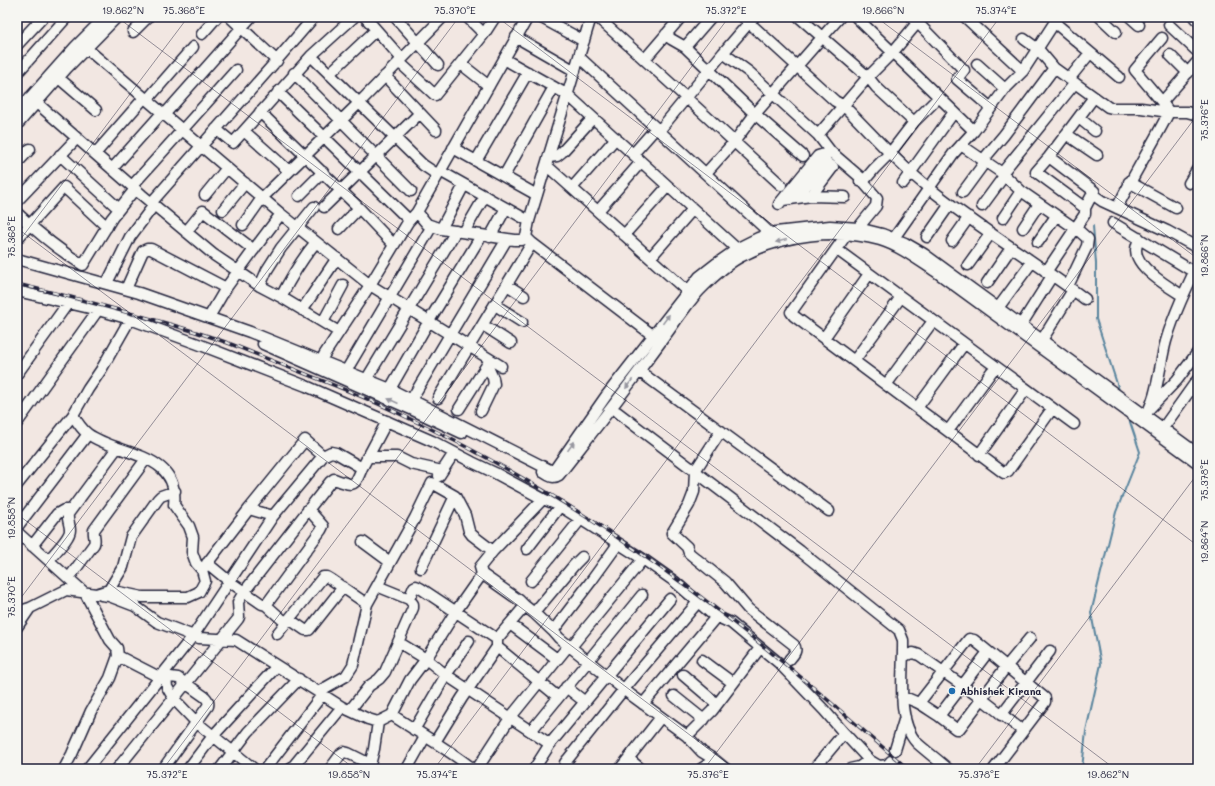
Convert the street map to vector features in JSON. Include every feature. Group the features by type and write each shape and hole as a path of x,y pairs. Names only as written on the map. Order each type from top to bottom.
{"street":[{"path":"17,45 43,17"},
{"path":"19,71 67,17"},
{"path":"133,32 148,17"},
{"path":"202,34 217,17"},
{"path":"230,17 277,61"},
{"path":"112,169 251,17"},
{"path":"107,283 130,237 153,204 201,146 314,17"},
{"path":"216,130 234,143 310,56 354,17"},
{"path":"365,17 401,60 436,95 484,34 495,17"},
{"path":"395,17 438,65"},
{"path":"468,17 484,34"},
{"path":"324,355 370,285 409,220 416,212 528,17"},
{"path":"540,17 584,41"},
{"path":"438,398 507,285 529,240 529,221 591,17"},
{"path":"598,17 781,185"},
{"path":"685,47 711,17"},
{"path":"799,17 868,77 876,87 914,122"},
{"path":"706,173 734,142 772,94 840,17"},
{"path":"856,17 974,131"},
{"path":"965,17 1022,71"},
{"path":"1100,17 1116,32"},
{"path":"1130,17 1139,25"},
{"path":"1194,17 1198,21"},
{"path":"645,59 666,34 676,18"},
{"path":"17,126 34,100 55,75 107,19"},
{"path":"243,225 262,198 418,43 437,19"},
{"path":"633,154 686,98 749,19 834,101 844,106 911,173 930,189 1011,248 1085,299"},
{"path":"818,135 868,77 893,52 915,20 964,70 957,79 991,108"},
{"path":"894,238 961,145 974,131 1005,89 1022,71 1038,50 1056,20 1090,53 1119,78"},
{"path":"1169,25 1198,52"},
{"path":"329,74 376,30"},
{"path":"666,34 671,39 685,47 755,114 803,156"},
{"path":"516,37 575,71"},
{"path":"1162,38 1135,70 1169,112"},
{"path":"1024,39 1038,50 1054,68 1108,107 1141,108 1169,112 1186,112 1198,115"},
{"path":"83,45 281,214 370,285 450,334 489,362 501,366"},
{"path":"95,154 193,47"},
{"path":"723,52 749,72 818,135 825,156 833,167 811,196"},
{"path":"982,206 1072,81 1090,53"},
{"path":"1170,55 1188,73"},
{"path":"310,56 423,165 464,184 529,221"},
{"path":"579,57 706,173 770,234"},
{"path":"504,59 568,94 737,249"},
{"path":"1162,102 1198,62"},
{"path":"461,64 489,86"},
{"path":"978,64 1005,89"},
{"path":"963,192 984,161 1054,68"},
{"path":"81,277 83,265 134,188 182,130 236,70"},
{"path":"476,161 528,72"},
{"path":"294,73 411,191"},
{"path":"55,75 96,110"},
{"path":"385,76 436,130"},
{"path":"504,176 554,87"},
{"path":"278,92 323,138 409,220"},
{"path":"863,182 891,152 914,122 939,97"},
{"path":"1085,208 1036,172 1094,98"},
{"path":"17,112 34,100"},
{"path":"34,100 134,188 214,255 260,286 340,332"},
{"path":"260,112 360,208 394,245"},
{"path":"324,208 377,157 420,112"},
{"path":"903,183 954,112"},
{"path":"1117,208 1129,182 1157,136 1169,112"},
{"path":"548,161 559,154 593,118"},
{"path":"1079,118 1094,131"},
{"path":"244,131 289,172"},
{"path":"1066,134 1097,155"},
{"path":"17,201 77,138"},
{"path":"572,188 616,138"},
{"path":"961,145 1088,239 1087,246 1070,288 1042,340"},
{"path":"454,148 537,195"},
{"path":"17,163 30,149"},
{"path":"60,155 119,209"},
{"path":"825,156 860,177 860,181 863,182 878,198 876,206 852,230 836,249 792,311 794,316 1001,472 1006,472 1052,409"},
{"path":"797,197 825,156"},
{"path":"825,156 781,202 797,197 845,197"},
{"path":"1021,325 1049,274 1085,214 1085,208 1094,191 1049,157"},
{"path":"548,161 572,188 688,292"},
{"path":"598,211 642,162"},
{"path":"205,195 227,168"},
{"path":"1189,183 1198,168"},
{"path":"299,196 323,172"},
{"path":"1129,182 1176,208"},
{"path":"223,210 245,183"},
{"path":"346,371 389,296 436,228 464,184"},
{"path":"624,235 668,186"},
{"path":"17,239 64,187 107,227"},
{"path":"1003,218 1021,190"},
{"path":"1092,194 1198,248"},
{"path":"366,380 410,309 485,196"},
{"path":"927,237 950,204"},
{"path":"1023,228 1039,204"},
{"path":"260,286 267,270 281,248 314,207"},
{"path":"339,229 360,208"},
{"path":"390,389 429,321 506,208"},
{"path":"650,258 693,209"},
{"path":"186,232 203,211 254,250"},
{"path":"416,212 427,224 436,228 507,239 529,240 658,338"},
{"path":"17,213 67,256 83,265"},
{"path":"210,317 226,288 281,214"},
{"path":"1038,242 1056,216"},
{"path":"952,241 969,218"},
{"path":"1113,223 1196,268 1175,314 1166,341 1158,378 1143,416"},
{"path":"554,473 604,399 737,249 758,238 776,232 830,226 882,234 905,243 924,254 1042,340 1116,399"},
{"path":"17,266 124,294 250,338 559,475 614,408 699,277 726,262 773,243 798,237 834,234 852,230"},
{"path":"852,230 858,236 881,240 902,250 935,271 1116,399 1163,428 1198,454"},
{"path":"968,265 991,233"},
{"path":"1140,238 1136,248 1137,257 1157,280 1183,296"},
{"path":"411,400 507,239"},
{"path":"281,297 300,263 316,242"},
{"path":"126,289 143,252 147,248 151,248 226,288"},
{"path":"987,283 1011,248"},
{"path":"836,249 1074,424"},
{"path":"302,310 337,258"},
{"path":"17,259 107,283 210,317 250,332 390,389 554,473"},
{"path":"998,308 1032,262"},
{"path":"824,338 869,274"},
{"path":"507,285 524,296"},
{"path":"323,322 343,286"},
{"path":"17,291 130,319 306,386 432,441 543,499 560,506 643,559 674,581 716,617 731,623 760,648 786,664 824,710 869,760 876,765 886,767 891,761 900,769"},
{"path":"854,361 901,297"},
{"path":"17,374 68,303"},
{"path":"495,305 522,322"},
{"path":"17,423 98,310"},
{"path":"17,484 73,415 130,319"},
{"path":"886,385 932,321"},
{"path":"483,325 511,344"},
{"path":"917,408 964,344"},
{"path":"1143,416 1177,380 1198,352"},
{"path":"459,409 489,362"},
{"path":"481,411 494,384 489,362"},
{"path":"948,431 995,367"},
{"path":"639,371 829,511"},
{"path":"1163,428 1198,379"},
{"path":"979,455 1026,389"},
{"path":"604,399 800,551 898,630 903,640 902,706 908,728 916,742 948,769"},
{"path":"73,415 78,424 88,434 111,446 136,454 162,467 173,482 176,495 174,505 189,526 193,538 192,552 196,563 230,582 288,621 305,630 309,630 343,587"},
{"path":"1143,416 1198,463"},
{"path":"117,769 238,619 238,602 244,592 330,482 334,480 349,485 356,482 387,421"},
{"path":"721,431 695,471 694,492 689,505 672,533 686,547 689,553 724,582 748,609 794,645 796,648 795,653 786,664"},
{"path":"17,527 88,434"},
{"path":"90,593 109,590 142,597 188,597 199,592 205,581 205,567 249,509 305,440 323,456"},
{"path":"49,560 69,535 70,527 67,518 71,510 117,448"},
{"path":"87,769 164,677 230,582 273,516 323,456 331,452 336,453 362,468"},
{"path":"265,769 320,693 350,672 353,665 367,604 415,518 432,483 454,453"},
{"path":"368,457 396,457 412,464 442,471"},
{"path":"69,578 94,544 94,530 146,459"},
{"path":"432,483 455,496 466,515 472,535 493,551"},
{"path":"694,492 702,486 712,484"},
{"path":"109,590 123,567 131,537 158,499 161,496 175,491"},
{"path":"421,568 455,496"},
{"path":"543,499 493,551 480,567 482,574 519,600 570,646 643,704 687,736 702,752 726,769"},
{"path":"527,549 560,506"},
{"path":"249,509 273,516"},
{"path":"266,605 322,530 323,526 321,523 308,509"},
{"path":"32,546 57,514 64,510 71,510"},
{"path":"531,581 580,520"},
{"path":"17,532 69,578 90,593 110,640 117,648 118,656 110,678 90,712 64,769"},
{"path":"362,542 390,562"},
{"path":"553,631 618,544"},
{"path":"534,613 582,557"},
{"path":"392,715 435,742 472,769 557,659 570,646 643,559"},
{"path":"17,612 30,608 66,590 109,596 135,606 157,622 193,636 199,638 236,640 320,693 368,719 378,722 392,715 410,680 426,659 456,611 482,574"},
{"path":"277,634 323,577 327,577 332,580 367,604"},
{"path":"291,769 346,708 369,686 382,677 385,672 413,604 409,599 377,586"},
{"path":"409,599 416,586 456,611 497,643 558,697"},
{"path":"531,731 642,595"},
{"path":"534,769 550,744 670,599"},
{"path":"564,769 565,763 568,759 624,689 698,602"},
{"path":"435,742 497,643 524,606"},
{"path":"17,627 30,608"},
{"path":"643,704 716,617"},
{"path":"510,624 557,659"},
{"path":"902,697 912,699 956,729 959,729 1030,638"},
{"path":"919,703 969,639 974,640 1045,698 1046,700 994,769"},
{"path":"414,730 446,675 469,641"},
{"path":"398,642 426,659 446,675 550,744"},
{"path":"687,736 712,711 760,648"},
{"path":"1001,715 1050,651"},
{"path":"939,716 988,652"},
{"path":"903,656 916,653 982,700 1022,731"},
{"path":"118,656 155,675 175,678 186,683 206,696 209,702 208,706 163,769"},
{"path":"702,660 733,683"},
{"path":"188,769 213,736 277,666"},
{"path":"684,675 717,704"},
{"path":"164,677 167,687 174,699 196,722 254,769"},
{"path":"220,769 248,732 299,679"},
{"path":"566,687 584,702"},
{"path":"674,696 704,720"},
{"path":"895,750 905,716"},
{"path":"620,769 661,717"},
{"path":"330,769 344,752 348,753 369,767 374,749 378,722"},
{"path":"814,769 844,733"},
{"path":"407,769 425,737"},
{"path":"629,759 642,769"},
{"path":"700,769 715,760"},
{"path":"850,769 861,766 869,760"}],"waterway":[{"path":"1093,226 1096,263 1096,319 1120,393"},
{"path":"1082,769 1086,731 1101,664 1091,613 1116,512 1140,452 1128,416"}],"railway":[{"path":"17,284 156,320 220,340 373,401 469,448 567,504 660,567 755,640 908,769"}],"place":[{"name":"Abhishek Kirana","path":"952,691"}]}
